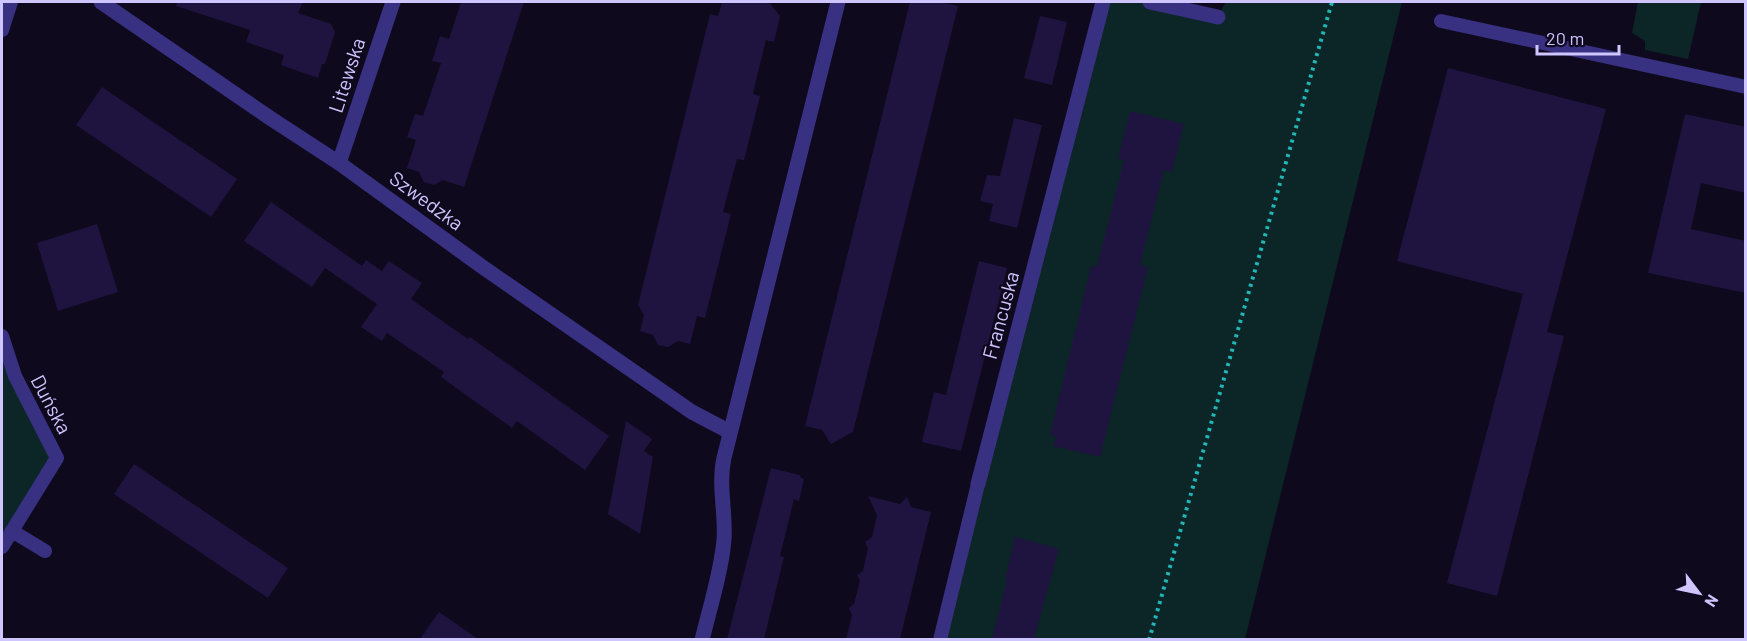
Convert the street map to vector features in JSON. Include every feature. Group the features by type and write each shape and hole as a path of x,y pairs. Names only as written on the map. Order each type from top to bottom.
{"street":[{"name":"Szwedzka","path":"100,2 339,163 484,268 692,412 730,432"},
{"name":"Litewska","path":"339,163 393,2"},
{"path":"702,639 723,551 721,470 838,2"},
{"name":"Francuska","path":"978,484 1103,2"},
{"path":"1150,2 1218,18"}],"lane":[{"path":"2,30 11,2"},
{"path":"1441,21 1746,87"},
{"name":"Duńska","path":"2,336 15,376 57,458 2,547"},
{"name":"Francuska","path":"940,639 978,484"},
{"path":"12,531 45,552"}],"path":[{"path":"1149,639 1332,2"}],"green space":[{"path":"1103,2 1150,2 1217,17 1226,2 1402,2 1245,639 940,640"},
{"path":"1638,2 1701,2 1688,59 1645,50 1645,41 1632,33"},
{"path":"2,336 57,458 2,547"}],"building":[{"path":"177,2 303,2 298,13 331,24 335,32 318,78 281,65 284,55 246,42 250,30 176,6"},
{"path":"461,2 524,2 464,187 443,180 434,185 424,182 419,172 407,168 416,140 407,137 415,114 423,116 441,63 432,61 440,36 449,39"},
{"path":"722,2 769,2 780,16 774,42 766,40 753,94 760,96 744,160 737,159 723,212 731,214 705,318 697,316 690,344 678,341 668,347 658,345 653,335 640,331 644,315 638,305 710,14 718,16"},
{"path":"910,2 940,2 958,6 853,432 831,444 822,430 805,426"},
{"path":"1040,16 1067,22 1052,85 1024,78"},
{"path":"1448,68 1606,109 1547,332 1564,336 1497,596 1447,583 1523,294 1397,261"},
{"path":"102,87 237,179 211,217 76,125"},
{"path":"1130,111 1184,124 1172,172 1164,170 1140,265 1148,267 1100,457 1053,446 1056,436 1050,435 1091,266 1097,267 1124,160 1118,158"},
{"path":"1685,114 1746,127 1746,193 1701,183 1691,229 1746,241 1746,293 1648,273"},
{"path":"1014,118 1042,125 1017,228 989,221 993,204 980,201 987,175 1000,176"},
{"path":"271,202 362,266 366,260 382,271 389,261 422,283 411,299 468,339 470,337 609,436 585,470 517,421 512,428 441,377 444,372 387,333 382,341 361,327 377,304 325,268 312,287 244,241"},
{"path":"97,224 118,292 58,311 37,243"},
{"path":"979,261 1007,268 961,451 922,442 934,392 946,395"},
{"path":"626,421 652,439 644,451 653,457 640,534 608,514"},
{"path":"134,464 288,568 268,598 114,494"},
{"path":"771,468 800,475 804,479 799,501 794,499 780,556 784,557 764,639 727,639"},
{"path":"868,496 900,504 907,497 911,507 931,512 900,639 846,639 852,615 849,608 854,604 860,581 857,575 863,571 868,548 865,542 872,537 877,515"},
{"path":"1015,537 1059,549 1034,639 992,639 1007,580 1005,580"},
{"path":"439,612 478,639 420,639"}]}
